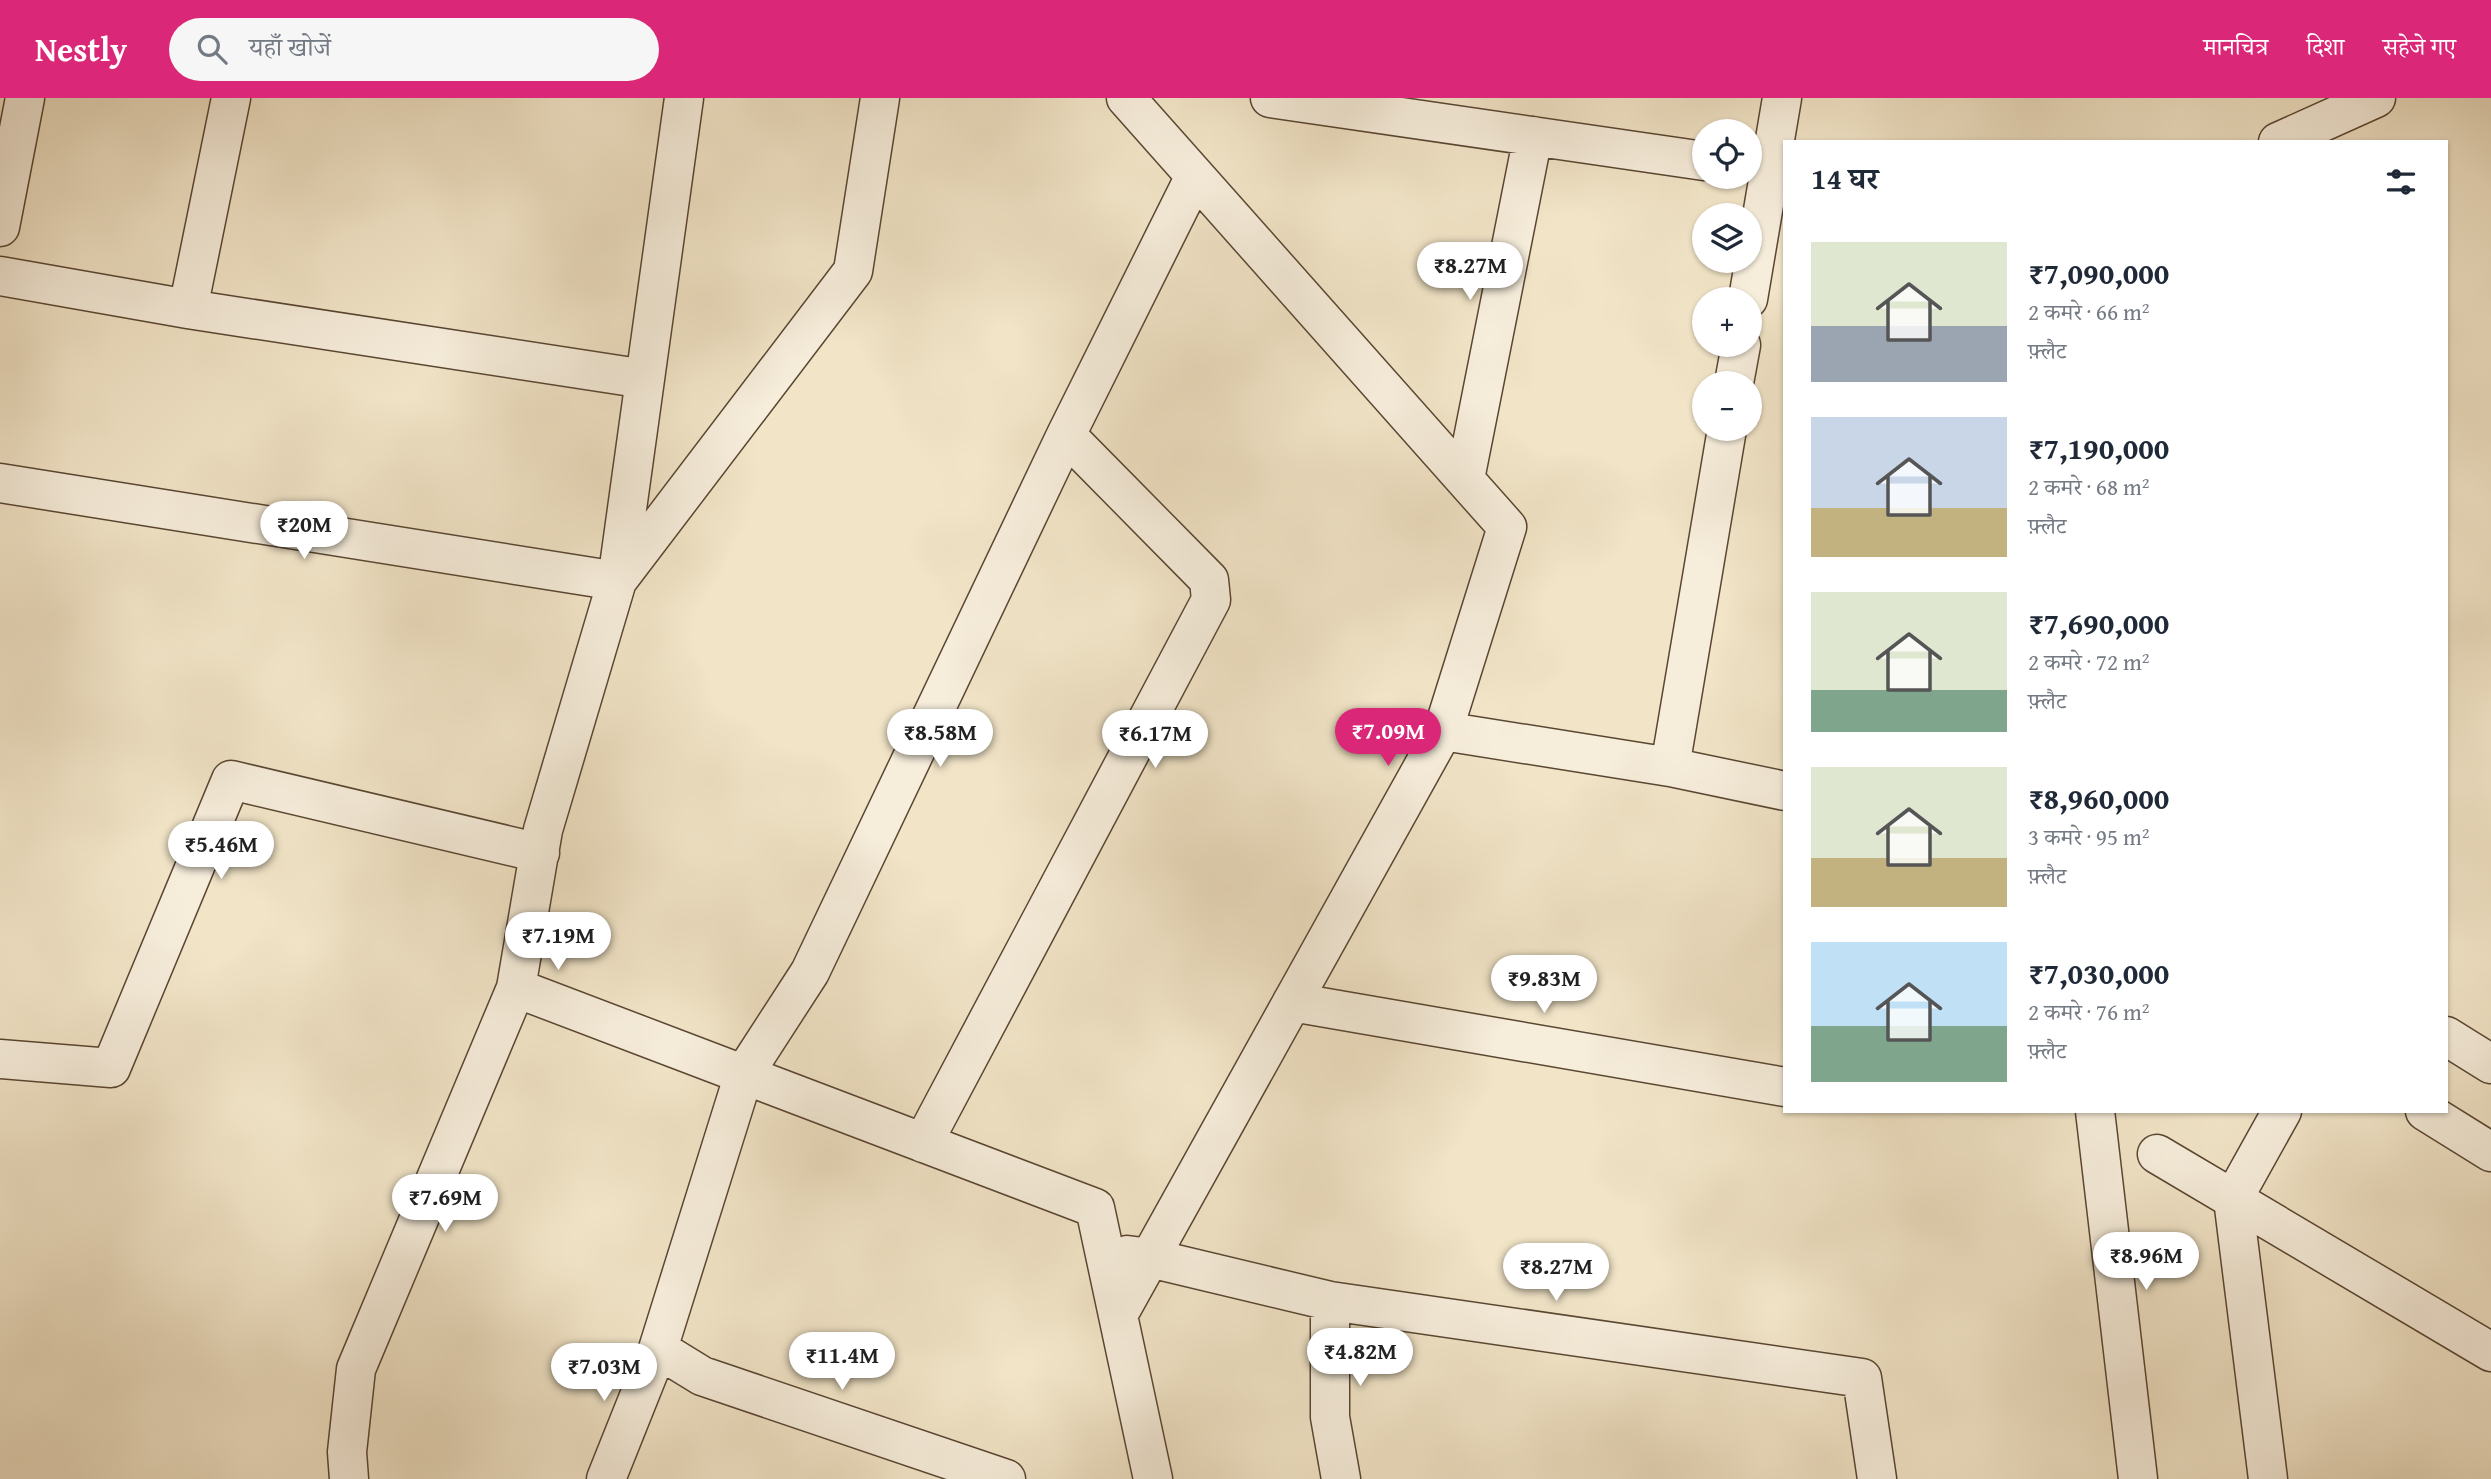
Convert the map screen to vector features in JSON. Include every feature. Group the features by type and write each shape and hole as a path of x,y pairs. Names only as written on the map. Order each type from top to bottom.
{"street":[{"path":"0,227 25,98"},
{"path":"188,309 231,98"},
{"path":"349,1479 346,1452 356,1369 516,988 543,830 617,581 684,98"},
{"path":"617,581 853,271 880,98"},
{"path":"1118,1315 1443,731 1507,527 1126,98"},
{"path":"1270,98 1692,159"},
{"path":"1762,163 1782,98"},
{"path":"2282,140 2376,98"},
{"path":"1465,479 1533,136"},
{"path":"606,1479 658,1349 744,1074 810,972 1066,435 1195,176"},
{"path":"1749,287 1758,189"},
{"path":"0,276 188,309 645,379"},
{"path":"923,1143 1211,600 1209,580 1066,435"},
{"path":"1670,767 1725,441"},
{"path":"0,483 617,581"},
{"path":"1443,731 1670,767 1783,790"},
{"path":"0,1059 111,1068 231,780 540,853"},
{"path":"516,988 1095,1208 1153,1479"},
{"path":"1292,1002 1783,1087"},
{"path":"2448,1037 2491,1064"},
{"path":"2268,1479 2233,1199 2281,1113"},
{"path":"2428,1113 2491,1153"},
{"path":"2104,1117 2138,1479"},
{"path":"2157,1154 2491,1352"},
{"path":"1105,1251 1150,1258 1330,1301 1862,1378 1877,1479"},
{"path":"1330,1301 1330,1417 1341,1479"},
{"path":"658,1349 702,1376 1006,1479"}]}
